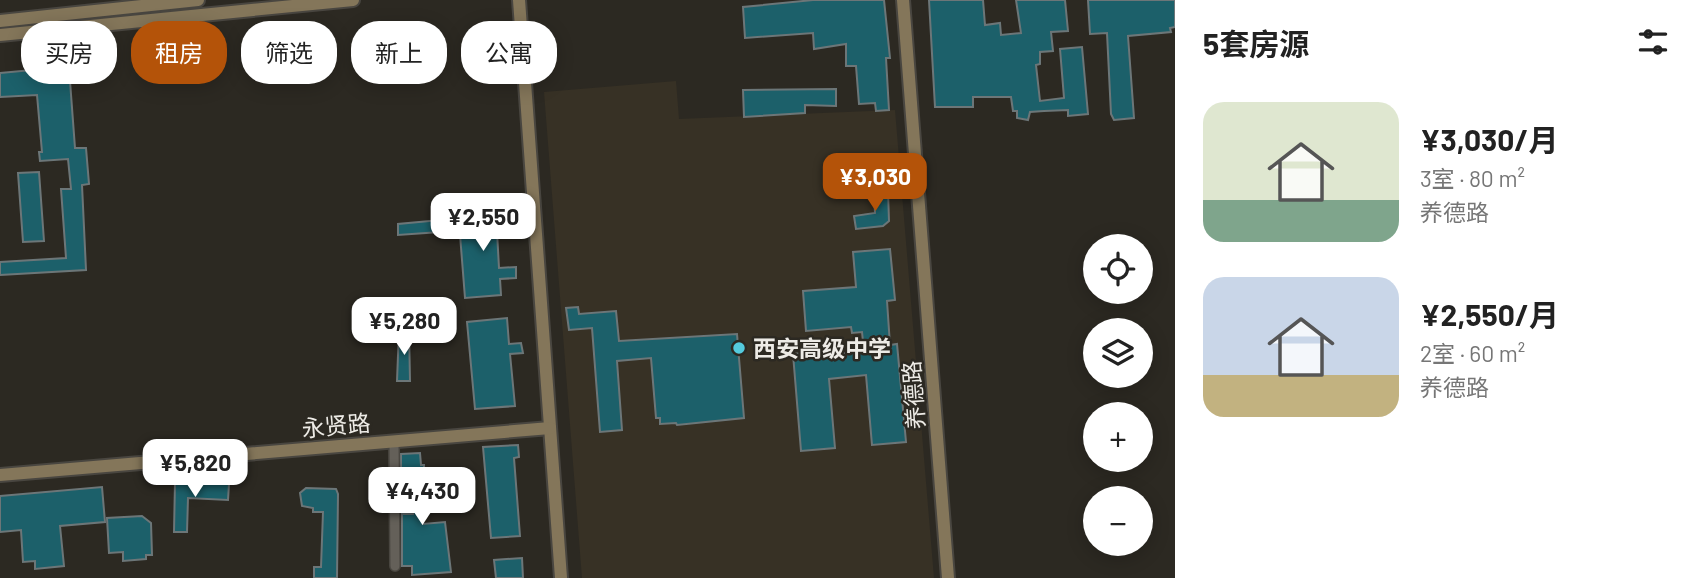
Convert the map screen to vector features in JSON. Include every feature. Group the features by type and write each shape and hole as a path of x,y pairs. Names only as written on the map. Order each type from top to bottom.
{"street":[{"path":"0,21 198,0"},
{"path":"0,35 353,0"},
{"path":"519,0 561,578"},
{"name":"养德路","path":"903,0 948,578"},
{"name":"永贤路","path":"0,475 550,428"},
{"path":"394,442 395,566"}],"shaded area":[{"name":"西安高级中学","path":"676,81 679,119 895,110 934,578 582,578 544,92"}],"building":[{"path":"813,0 884,0 890,58 886,58 889,110 876,111 875,103 859,104 856,66 846,66 846,44 814,49 813,33 745,38 743,7"},
{"path":"929,0 983,0 985,25 1000,23 1001,35 1021,33 1016,0 1065,0 1068,31 1051,32 1053,51 1040,52 1040,64 1036,65 1040,101 1064,98 1060,49 1082,47 1088,114 1068,116 1068,110 1044,111 1030,112 1028,120 1017,118 1011,97 973,97 973,107 935,107"},
{"path":"1088,0 1175,0 1175,27 1170,28 1171,32 1128,36 1134,118 1114,120 1111,114 1107,33 1090,34"},
{"path":"21,71 21,84 70,84 75,148 86,148 89,184 82,185 86,270 0,275 0,262 66,258 61,189 71,189 68,159 40,161 39,152 42,152 37,95 0,97 0,73"},
{"path":"836,89 836,106 805,105 805,113 744,117 743,90"},
{"path":"39,172 44,241 23,242 18,173"},
{"path":"888,191 889,221 883,226 856,229 854,216 875,213 874,192"},
{"path":"479,195 495,195 499,268 516,267 516,278 500,279 501,295 465,298 459,222 479,220"},
{"path":"440,220 440,232 398,235 398,224"},
{"path":"890,249 895,300 887,301 890,345 897,344 906,442 872,445 866,375 829,379 835,448 801,451 793,354 827,351 827,355 864,351 862,332 852,333 851,327 806,331 803,291 856,287 853,252"},
{"path":"578,307 579,314 616,311 619,341 737,334 744,418 677,425 660,424 660,418 656,418 651,358 617,361 622,430 600,432 592,328 569,330 566,308"},
{"path":"507,318 509,344 521,343 523,353 510,354 515,406 475,409 467,322"},
{"path":"399,330 409,330 410,381 397,381"},
{"path":"518,445 519,457 514,458 520,536 491,538 483,447"},
{"path":"420,453 421,465 424,465 423,524 445,522 451,572 412,575 412,566 402,566 402,514 413,514 414,482 401,482 401,454"},
{"path":"175,482 229,484 228,500 188,498 187,532 174,532"},
{"path":"102,487 105,522 60,526 64,566 35,569 35,561 23,562 21,530 0,532 0,496"},
{"path":"306,488 336,489 338,494 337,578 314,578 314,567 321,567 323,512 313,512 313,508 302,506 300,493"},
{"path":"142,516 151,523 152,555 146,555 146,559 123,561 123,552 109,553 107,518"},
{"path":"522,558 523,578 496,578 494,560"}],"place":[{"name":"西安高级中学","path":"739,348"}]}
